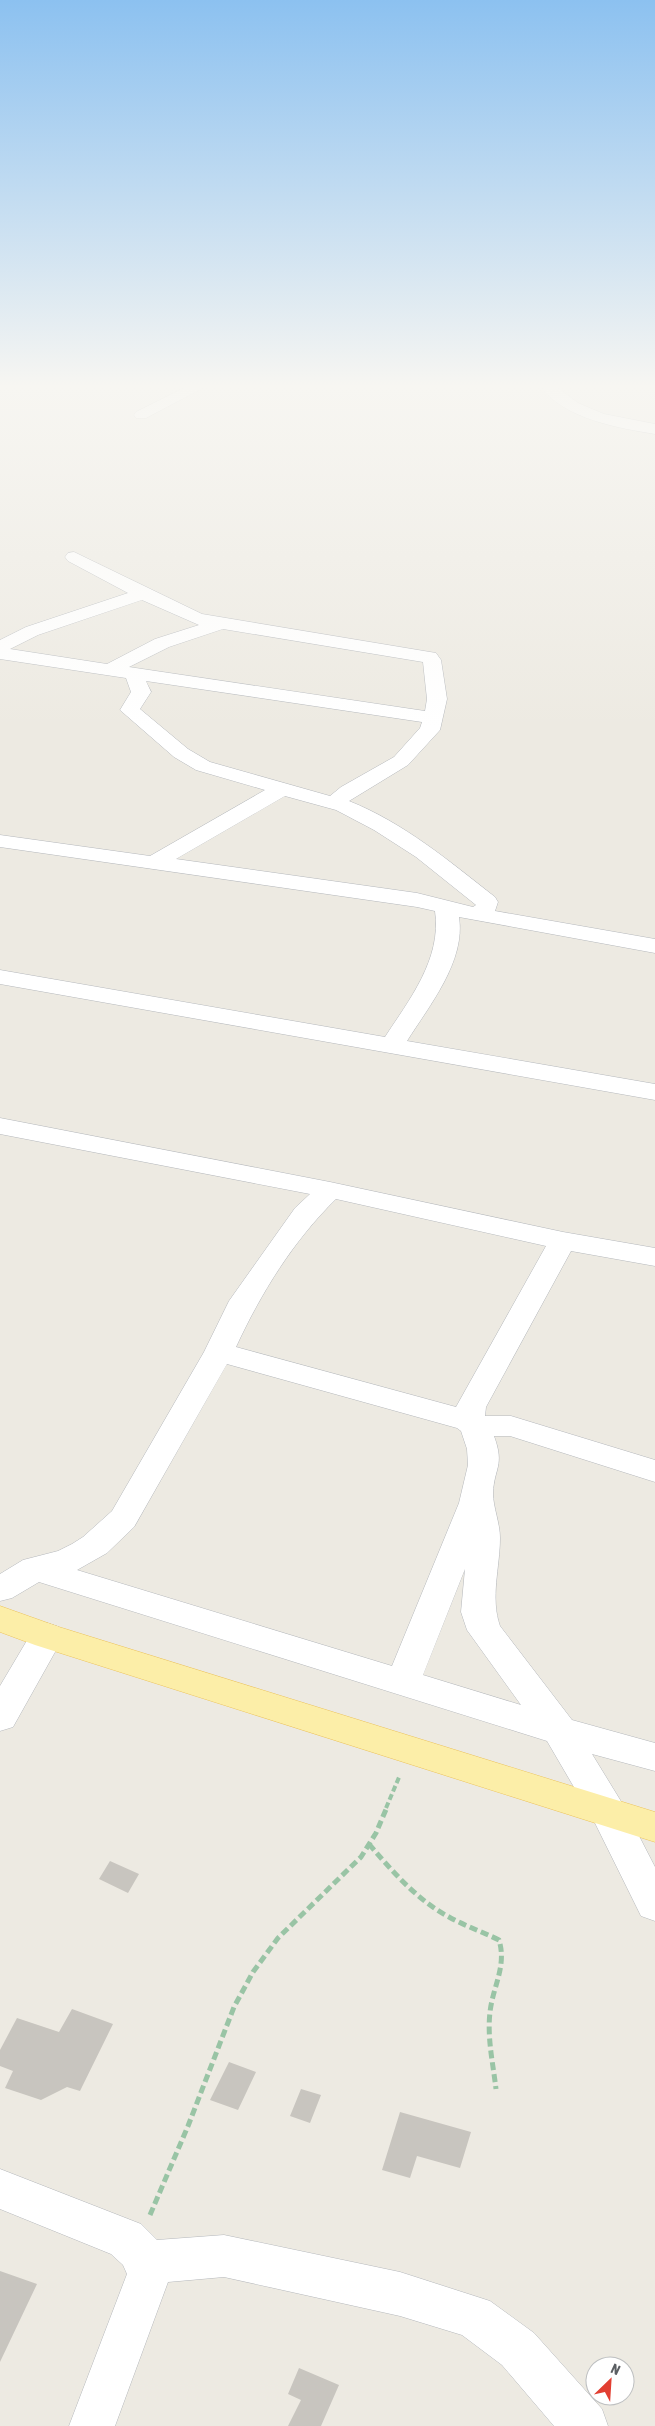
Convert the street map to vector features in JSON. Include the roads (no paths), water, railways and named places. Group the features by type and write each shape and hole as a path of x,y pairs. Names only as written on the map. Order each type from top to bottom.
{"main road":[{"path":"0,1620 655,1827"}],"street":[{"path":"74,557 185,615 303,638 425,655 432,660 437,699 430,730 401,761 348,791 334,804"},
{"path":"0,647 32,631 142,594"},
{"path":"111,669 162,643 223,623"},
{"path":"0,652 309,701 434,718"},
{"path":"133,672 140,692 130,710 181,753 204,766 334,804 382,825 424,852 487,902 487,907 478,915"},
{"path":"153,863 228,822 282,789"},
{"path":"0,841 417,900 478,915 655,946"},
{"path":"392,1045 424,994 448,942 450,924 446,907"},
{"path":"0,978 655,1092"},
{"path":"0,1126 330,1190 563,1241 655,1257"},
{"path":"0,1589 35,1569 67,1561 84,1552 95,1545 123,1519 220,1352 243,1301 305,1214 330,1190"},
{"path":"402,1683 478,1492 484,1464 483,1450 471,1424 471,1408 563,1241"},
{"path":"220,1352 471,1424 511,1426 655,1471"},
{"path":"478,1492 484,1536 478,1612 484,1630 560,1731 609,1814 655,1905"},
{"path":"35,1569 402,1683 655,1758"},
{"path":"0,1717 47,1636"},
{"path":"0,2189 126,2239 142,2254 149,2274 92,2426"},
{"path":"142,2254 224,2256 400,2294 474,2317 518,2349 585,2426"}]}
